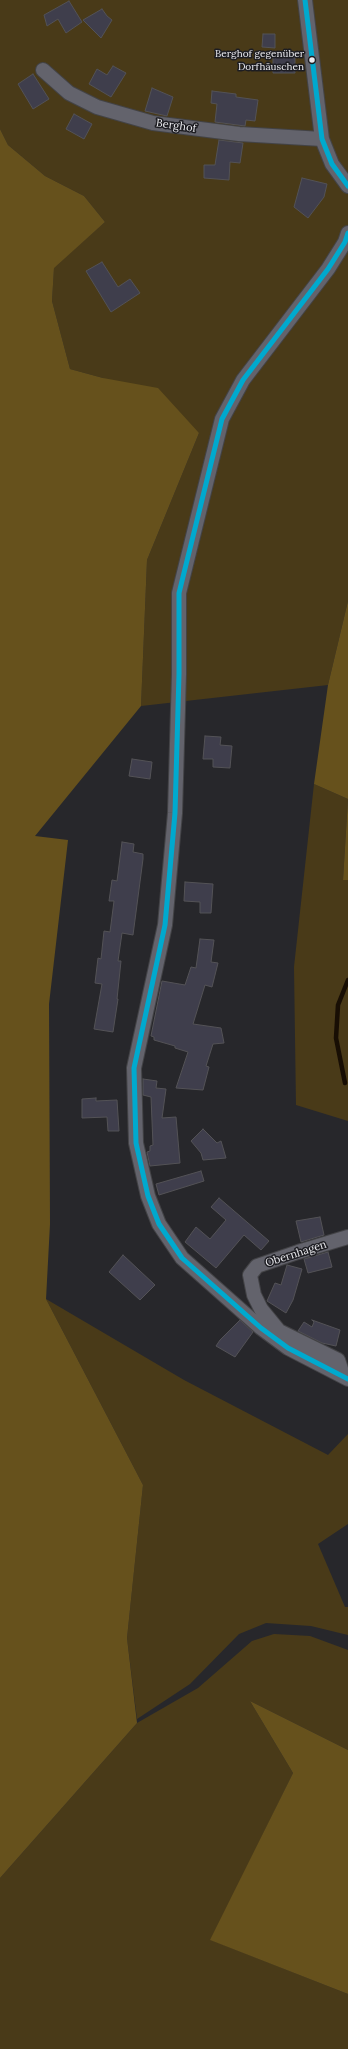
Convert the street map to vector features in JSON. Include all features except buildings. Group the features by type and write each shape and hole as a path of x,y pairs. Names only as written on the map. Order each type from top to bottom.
{"street":[{"path":"305,0 322,139 332,164 348,186"},
{"name":"Berghof","path":"43,70 69,93 97,107 153,123 239,134 322,139"},
{"name":"Obernhagen","path":"345,1377 288,1348 261,1328 182,1258 159,1224 148,1196 136,1143 134,1068 165,925 175,813 179,674 178,608 182,580 222,419 243,380 328,269 345,242 348,233"},
{"name":"Obernhagen","path":"345,1377 338,1360 279,1331 261,1310 254,1295 250,1275 257,1266 298,1252 348,1238"}],"shaded area":[{"path":"0,0 348,0 348,601 328,685 141,706 147,560 199,433 103,378 70,369 52,301 54,267 105,222 84,196 45,176 8,145 0,129"},
{"path":"0,129 8,145 45,176 84,196 105,222 54,268 52,301 70,369 103,378 158,388 199,433 147,560 141,706 35,836 68,840 49,1004 50,1224 46,1299 143,1485 127,1638 137,1723 0,1878"},
{"path":"348,601 348,799 314,784 328,685"},
{"path":"314,784 348,799 343,880 348,880 348,1121 296,1105 294,967"},
{"path":"348,799 348,880 343,880"},
{"path":"46,1299 184,1380 328,1455 348,1434 348,1524 318,1544 345,1607 348,1607 348,1635 311,1626 266,1623 239,1634 190,1684 137,1719 127,1638 143,1485"},
{"path":"274,1634 310,1636 348,1650 348,1750 250,1701 293,1773 211,1940 348,1994 348,2049 0,2049 0,1878 137,1723 198,1688 252,1641"},
{"path":"250,1701 348,1750 348,1994 210,1940 293,1773"}],"waterway":[{"path":"345,1083 336,1038 338,1005 348,980"}],"transit line":[{"path":"305,0 322,139 332,164 348,186"},
{"path":"348,233 345,242 328,269 243,380 222,419 179,593 179,674 175,813 165,925 134,1068 136,1143 148,1196 159,1224 182,1258 261,1328 288,1348 348,1379"}],"place":[{"name":"Berghof gegenüber Dorfhäuschen","path":"312,60"}]}
